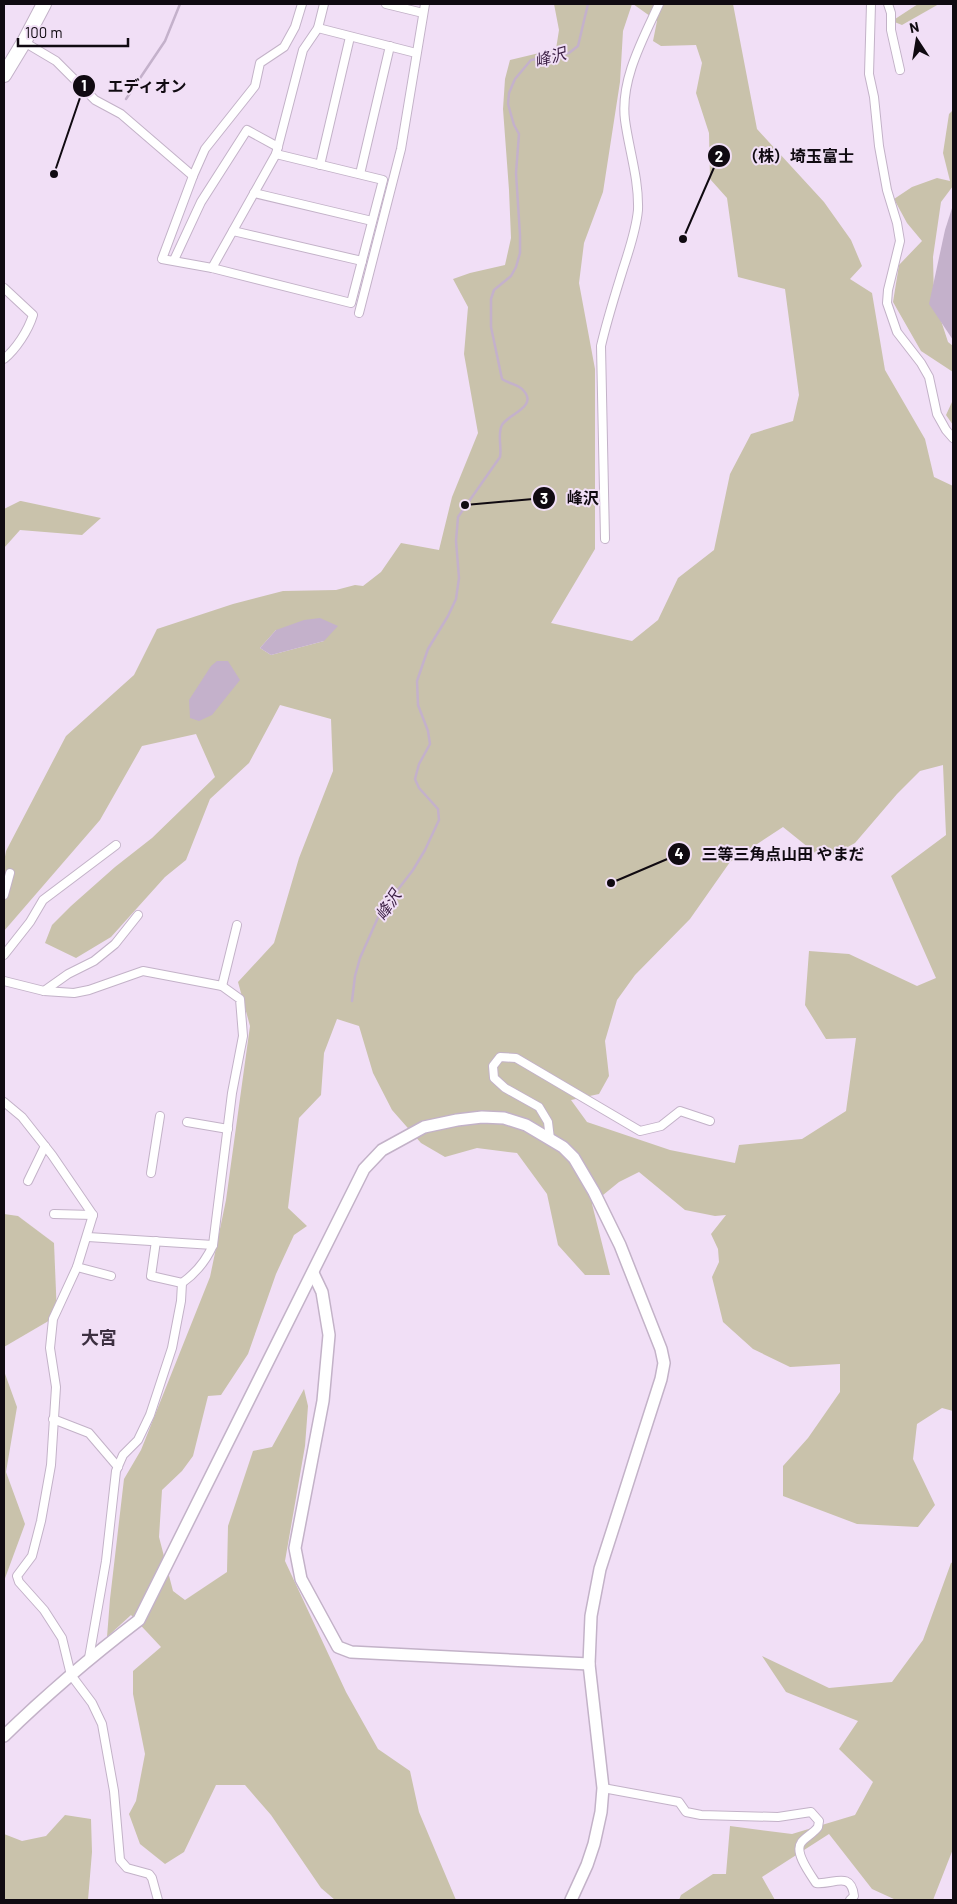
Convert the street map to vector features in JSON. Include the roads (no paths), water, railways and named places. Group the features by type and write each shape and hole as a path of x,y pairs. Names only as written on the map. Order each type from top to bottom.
{"highway":[{"path":"4,75 44,4"}],"street":[{"path":"174,260 201,202 247,130 277,150 320,165 383,180 351,303 212,268 162,259 205,149 255,86 260,63 284,47 295,27 302,4"},
{"path":"212,268 277,150 303,50 318,28 324,4"},
{"path":"386,4 423,13"},
{"path":"359,313 401,149 425,4"},
{"path":"605,539 601,346 606,322 635,231 638,209 636,176 625,118 625,98 630,70 659,4"},
{"path":"871,4 869,74 874,97 878,146 900,241 888,290 887,303 897,332 921,362 929,377 937,414 953,438"},
{"path":"888,4 891,13 891,30 900,70"},
{"path":"318,28 416,53"},
{"path":"320,165 350,36"},
{"path":"24,42 56,62 95,100 121,114 193,176"},
{"path":"360,174 390,46"},
{"path":"254,193 372,221"},
{"path":"234,231 362,262"},
{"path":"4,288 33,315 31,322 11,354 4,359"},
{"path":"4,955 30,922 42,900 116,845"},
{"path":"4,895 10,874"},
{"path":"44,991 68,974 94,961 115,944 138,915"},
{"path":"222,986 237,925"},
{"path":"4,981 44,991 74,993 89,990 143,971 222,986 240,999 242,1036 213,1245 208,1256 192,1275 182,1283 181,1301 172,1348 150,1415 138,1440 123,1455 116,1472 106,1561 89,1658"},
{"path":"550,1139 548,1122 539,1106 505,1088 494,1078 492,1066 500,1057 516,1058 640,1131 661,1126 680,1111 710,1121"},
{"path":"4,1102 22,1116 93,1215 88,1237 77,1267 53,1318 50,1348 56,1387 51,1465 41,1521 32,1556 17,1576 19,1582 44,1610 62,1638 71,1675 92,1703 102,1724 114,1791 120,1860 127,1868 149,1874 152,1878 158,1900"},
{"path":"151,1173 160,1116"},
{"path":"4,1736 89,1658 139,1620 364,1169 382,1150 424,1127 482,1117 504,1118 526,1125 550,1139 574,1158 594,1192 620,1245 651,1320 664,1363 600,1569 591,1616 589,1664 603,1788 601,1812 594,1844 587,1866 571,1900"},
{"path":"187,1122 228,1129"},
{"path":"28,1181 45,1146"},
{"path":"54,1214 93,1215"},
{"path":"88,1237 213,1245"},
{"path":"156,1241 151,1276 182,1283"},
{"path":"77,1267 112,1276"},
{"path":"312,1273 322,1292 329,1335 323,1401 302,1517 294,1548 301,1579 338,1647 351,1652 589,1664"},
{"path":"53,1419 89,1433 118,1466"},
{"path":"603,1788 679,1802 686,1812 700,1815 778,1817 811,1812 819,1821 818,1827 801,1843 799,1850 806,1868 816,1883 825,1884 842,1880 848,1882 854,1896 850,1900"}],"waterway":[{"path":"126,99 165,41 180,4"},
{"name":"峰沢","path":"352,1001 355,976 360,958 380,913 413,870 439,820 438,809 419,788 415,779 419,764 430,744 428,731 418,705 417,681 428,649 456,599 459,578 456,541 458,517 500,457 500,432 502,425 521,410 527,401 527,396 521,388 502,379 491,327 491,299 494,290 511,276 520,253 516,173 519,134 514,125 508,104 509,93 515,79 531,60 569,53 578,46 588,4"}],"place":[{"name":"エディオン","path":"54,174"},
{"name":"（株）埼玉富士","path":"683,239"},
{"name":"峰沢","path":"465,505"},
{"name":"三等三角点山田 やまだ","path":"611,883"}],"district":[{"name":"大宮","path":"99,1338"}]}
